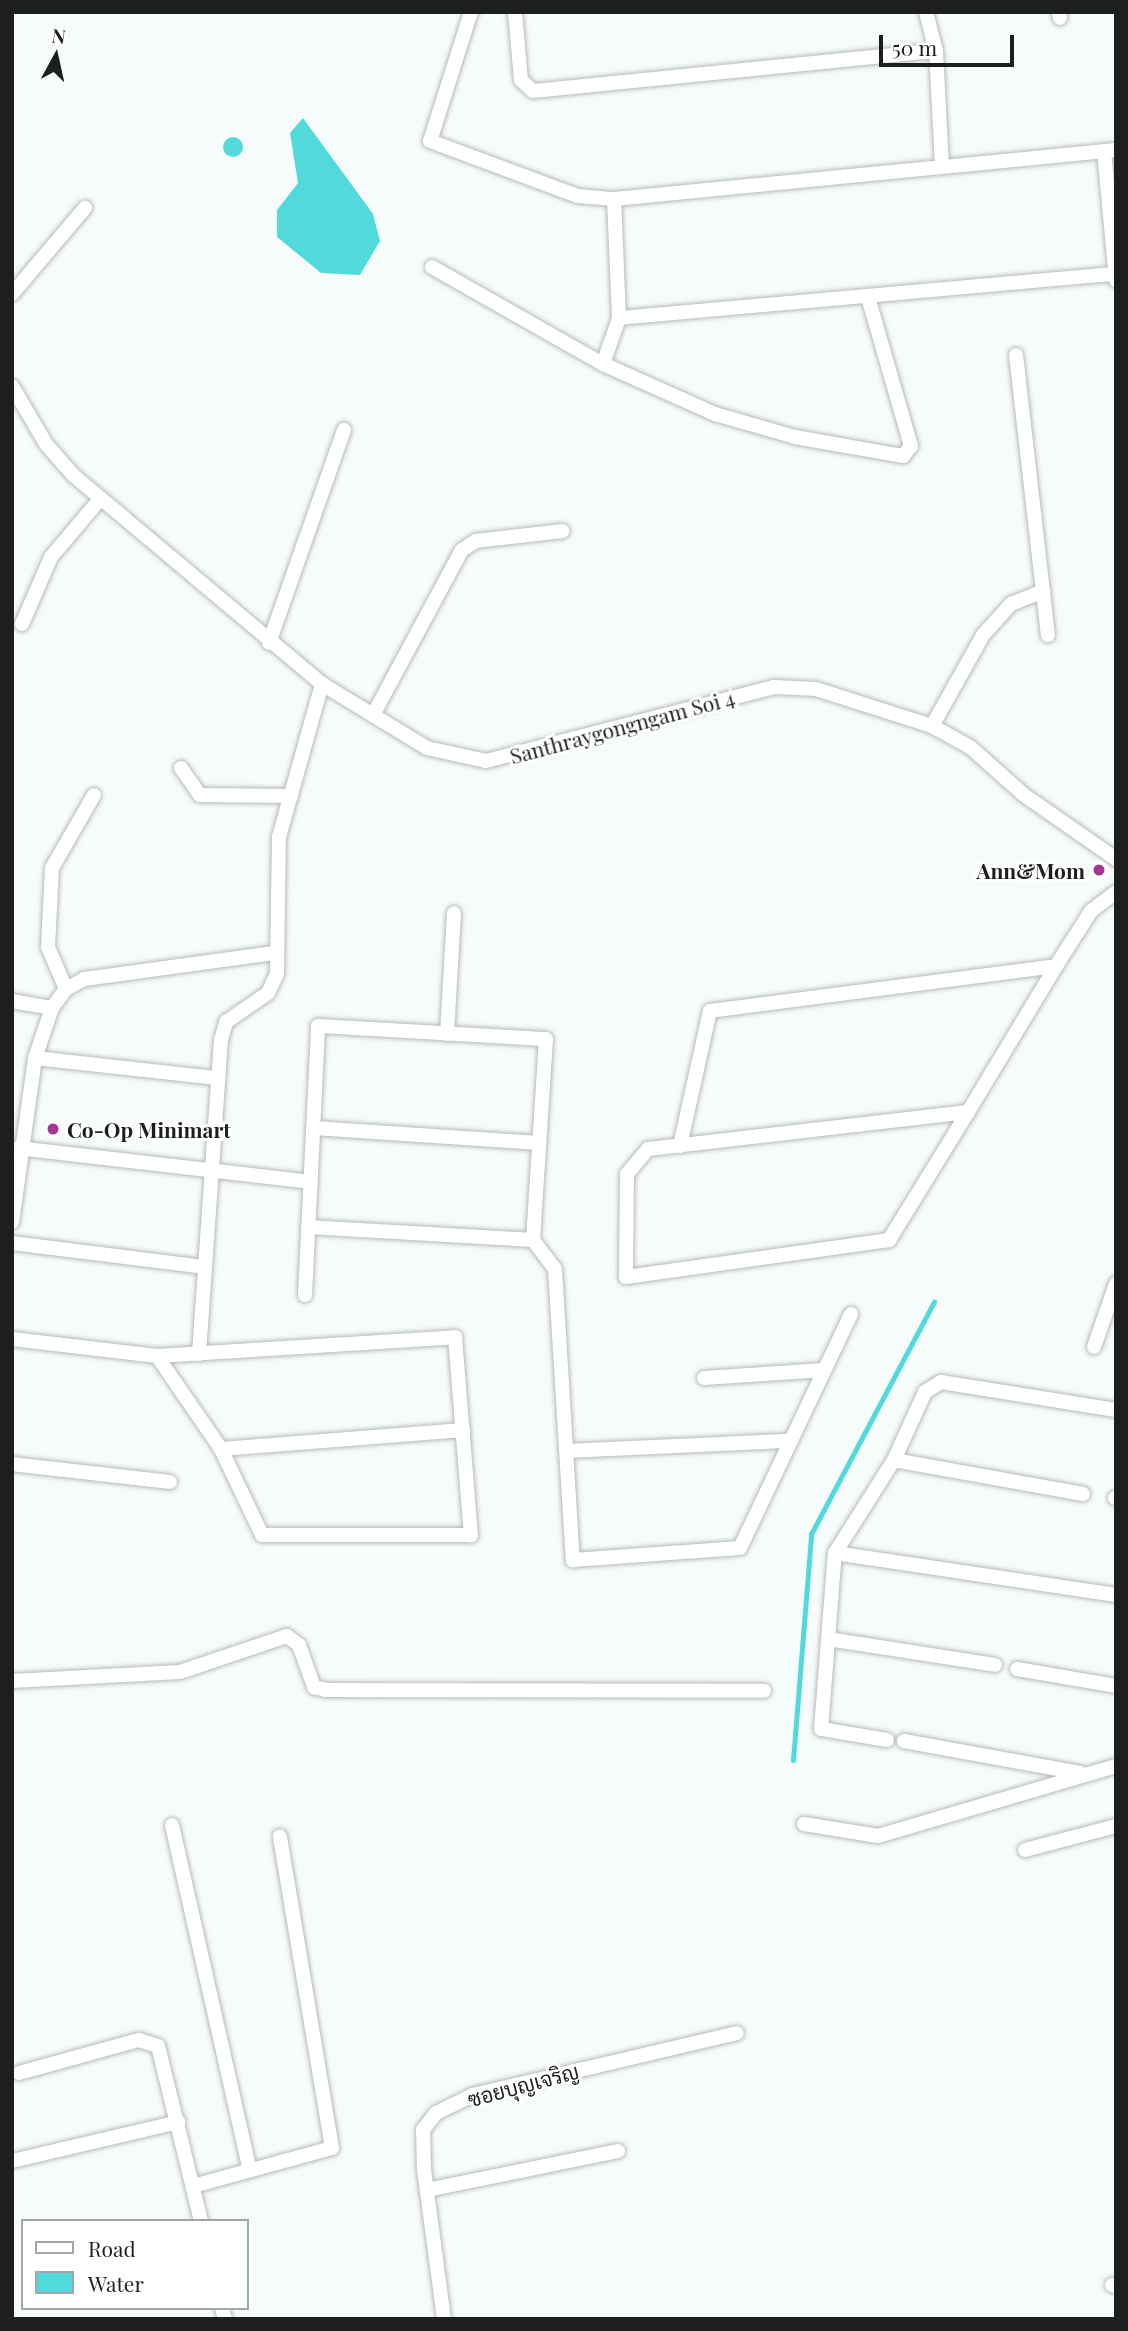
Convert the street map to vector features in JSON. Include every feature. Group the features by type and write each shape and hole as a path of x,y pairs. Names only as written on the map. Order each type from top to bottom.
{"street":[{"path":"471,12 430,141 550,190 614,199 942,164 1110,150 1116,280"},
{"path":"515,12 521,80 533,91 936,51"},
{"path":"926,12 936,51 942,164"},
{"path":"603,364 619,318 614,199"},
{"path":"12,294 85,208"},
{"path":"432,267 603,364 715,414 795,437 903,456 911,446 868,297"},
{"path":"619,318 1115,274"},
{"path":"1016,355 1048,635"},
{"name":"Santhraygongngam Soi 4","path":"12,386 46,444 101,498 269,643 322,684 427,748 486,761 774,687 853,698 932,726 1116,859"},
{"path":"269,643 344,430"},
{"path":"22,624 51,557 101,498"},
{"path":"373,715 461,550 476,541 562,531"},
{"path":"932,726 983,635 1011,604 1043,591"},
{"path":"199,1354 209,1172 217,1078 226,1022 268,993 277,974 274,953 279,837 322,684"},
{"path":"181,768 200,795 291,796"},
{"path":"66,989 48,947 52,868 61,843 94,795"},
{"path":"968,1112 648,1149 627,1174 626,1278 889,1240 968,1112 1056,966 1091,911 1116,892"},
{"path":"447,1034 454,913"},
{"path":"12,1222 16,1158 35,1058 52,1008 66,989 83,979 274,953"},
{"path":"680,1146 710,1011 1056,966"},
{"path":"12,1002 52,1008"},
{"path":"305,1295 318,1026 546,1039 533,1240 555,1269 573,1560 740,1548 850,1314"},
{"path":"35,1058 217,1078"},
{"path":"313,1128 540,1143"},
{"path":"16,1158 311,1182"},
{"path":"308,1227 533,1240"},
{"path":"12,1243 204,1267"},
{"path":"1094,1347 1115,1288"},
{"path":"12,1339 157,1356 455,1336 471,1535 262,1535 221,1449 157,1356"},
{"path":"705,1378 824,1370"},
{"path":"887,1740 821,1729 835,1553 894,1460 925,1392 941,1382 1116,1410"},
{"path":"221,1449 463,1430"},
{"path":"566,1451 790,1441"},
{"path":"894,1460 1083,1494"},
{"path":"12,1464 170,1482"},
{"path":"835,1553 1116,1595"},
{"path":"12,1681 180,1672 287,1636 299,1645 314,1687 326,1690 764,1691"},
{"path":"828,1639 995,1665"},
{"path":"1017,1669 1116,1686"},
{"path":"904,1741 1085,1774"},
{"path":"804,1824 878,1836 1116,1766"},
{"path":"172,1825 249,2168"},
{"path":"1025,1850 1116,1826"},
{"path":"193,2186 249,2168 332,2148 280,1836"},
{"name":"ซอยบุญเจริญ","path":"444,2319 427,2190 424,2130 436,2113 473,2095 737,2033"},
{"path":"19,2073 139,2040 158,2046 201,2219"},
{"path":"12,2161 178,2122"},
{"path":"427,2190 618,2151"}],"water":[{"path":"303,118 373,214 380,241 360,275 321,273 277,237 277,210 298,183 290,133"},
{"path":"229,137 237,137 243,147 237,157 229,157 223,151 223,143"}],"waterway":[{"path":"793,1760 811,1534 934,1302"}],"place":[{"name":"Ann&Mom","path":"1099,870"},
{"name":"Co-Op Minimart","path":"53,1129"}]}
